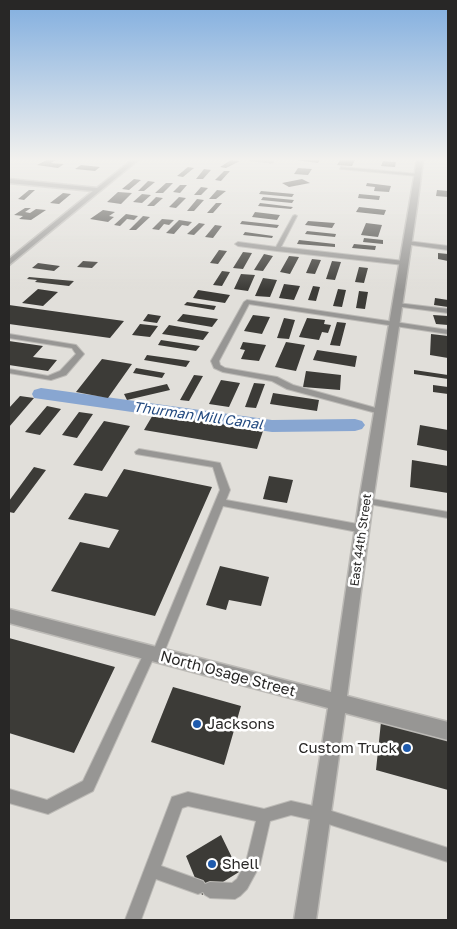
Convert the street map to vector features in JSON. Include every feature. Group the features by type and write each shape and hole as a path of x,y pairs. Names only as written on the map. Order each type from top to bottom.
{"street":[{"path":"9,263 82,203"},
{"name":"East 44th Street","path":"305,920 322,815 366,501 413,203"},
{"name":"North Osage Street","path":"9,616 448,731"}],"lane":[{"path":"277,249 295,216"},
{"path":"407,243 448,248"},
{"path":"238,244 404,263"},
{"path":"380,412 290,387 274,378 223,370 217,366 215,361 247,302 448,332"},
{"path":"397,305 448,310"},
{"path":"9,336 74,346 80,354 63,373 48,378 9,371"},
{"path":"9,796 48,807 88,786 153,654 221,502 225,490 217,465 139,452"},
{"path":"366,501 448,515"},
{"path":"221,502 363,529"},
{"path":"133,920 177,802 188,799 264,816 291,808 322,815 448,855"},
{"path":"151,870 204,888 225,892 235,891 242,884 253,865 264,816"}],"building":[{"path":"150,203 157,203 154,206 147,206"},
{"path":"173,203 181,203 176,208 169,207"},
{"path":"193,203 201,203 194,211 187,211"},
{"path":"216,203 222,203 213,213 207,213"},
{"path":"263,203 293,207 291,209 258,206"},
{"path":"359,207 386,210 384,215 356,212"},
{"path":"25,208 31,208 25,212 30,213 36,209 46,210 31,220 19,219 23,216 14,215"},
{"path":"103,210 115,212 109,216 114,217 108,222 90,219"},
{"path":"255,212 280,215 277,220 252,217"},
{"path":"126,214 138,216 134,220 127,219 120,226 114,225"},
{"path":"143,216 150,217 136,230 129,230"},
{"path":"162,219 174,220 169,225 164,224 159,230 152,229"},
{"path":"179,220 192,222 188,226 182,225 174,234 166,233"},
{"path":"242,221 279,225 277,228 240,224"},
{"path":"308,221 335,223 332,228 305,225"},
{"path":"199,223 205,224 194,235 187,234"},
{"path":"366,223 382,225 378,237 361,235"},
{"path":"215,225 222,226 213,238 205,237"},
{"path":"307,231 336,234 335,237 305,234"},
{"path":"245,232 273,236 272,238 243,235"},
{"path":"364,238 383,240 383,244 363,242"},
{"path":"299,240 335,244 335,247 297,244"},
{"path":"354,244 376,246 375,250 352,248"},
{"path":"219,250 227,251 218,264 210,263"},
{"path":"243,252 252,253 243,269 233,268"},
{"path":"438,253 448,254 448,261 438,259"},
{"path":"264,254 273,256 263,271 254,270"},
{"path":"289,256 299,257 290,274 280,272"},
{"path":"312,259 321,260 315,274 306,273"},
{"path":"83,261 98,262 92,268 77,267"},
{"path":"332,261 341,262 335,280 326,279"},
{"path":"38,263 60,266 54,271 32,268"},
{"path":"359,267 368,268 364,283 355,282"},
{"path":"222,271 230,272 222,286 213,285"},
{"path":"241,274 255,275 248,291 234,289"},
{"path":"29,277 74,281 69,286 35,282 37,280 27,279"},
{"path":"263,278 277,280 270,297 255,296"},
{"path":"284,284 300,286 294,300 279,298"},
{"path":"313,286 320,287 316,301 308,300"},
{"path":"38,289 58,292 43,306 22,303"},
{"path":"338,289 346,290 342,307 333,306"},
{"path":"198,290 230,295 225,303 193,298"},
{"path":"359,291 368,292 365,309 356,308"},
{"path":"435,298 448,300 448,307 434,305"},
{"path":"187,302 216,306 214,310 184,305"},
{"path":"9,305 124,321 110,338 9,324"},
{"path":"148,314 161,316 157,323 143,321"},
{"path":"183,314 218,319 212,327 177,321"},
{"path":"253,315 270,317 262,334 244,331"},
{"path":"433,315 448,316 448,325 436,324"},
{"path":"284,318 295,320 289,339 277,338"},
{"path":"307,318 325,320 324,324 331,325 328,333 322,332 319,340 299,337"},
{"path":"337,322 346,323 340,346 330,345"},
{"path":"140,324 158,326 150,337 132,335"},
{"path":"169,325 209,332 203,340 162,334"},
{"path":"431,334 448,336 448,358 430,355"},
{"path":"161,340 200,346 196,351 158,345"},
{"path":"9,341 43,346 33,357 57,360 48,371 9,365"},
{"path":"243,342 266,345 259,361 241,359 245,350 240,349"},
{"path":"286,342 305,345 296,371 275,367"},
{"path":"317,350 357,356 355,367 313,360"},
{"path":"147,355 190,361 186,367 144,360"},
{"path":"102,359 132,364 108,398 76,392"},
{"path":"136,368 165,373 162,378 133,373"},
{"path":"414,370 448,375 448,379 414,374"},
{"path":"306,371 341,375 340,390 303,387"},
{"path":"194,375 203,376 189,401 180,400"},
{"path":"221,380 240,383 229,407 209,404"},
{"path":"254,383 265,384 256,408 245,407"},
{"path":"167,384 170,390 127,400 124,394"},
{"path":"433,385 448,387 448,394 433,392"},
{"path":"273,393 319,400 317,411 270,404"},
{"path":"20,396 34,398 9,427 9,408"},
{"path":"47,406 61,409 40,435 25,432"},
{"path":"79,412 93,414 77,438 62,435"},
{"path":"154,413 263,431 257,449 144,430"},
{"path":"104,421 130,426 102,471 73,465"},
{"path":"420,425 448,430 448,451 417,445"},
{"path":"412,460 448,466 448,493 410,487"},
{"path":"34,467 46,470 14,513 9,512 9,501"},
{"path":"124,469 212,487 155,616 51,591 80,542 109,548 119,530 68,519 85,493 107,497"},
{"path":"269,476 293,480 287,503 263,499"},
{"path":"220,566 269,577 261,606 229,600 226,610 206,605"},
{"path":"9,638 115,667 74,753 9,733"},
{"name":"Jacksons","path":"173,687 241,706 224,765 151,742"},
{"path":"381,722 448,740 448,790 376,770"},
{"name":"Shell","path":"221,835 239,872 202,895 186,856"}],"waterway":[{"name":"Thurman Mill Canal","path":"41,394 272,426 355,425"}],"place":[{"name":"Jacksons","path":"197,724"},
{"name":"Custom Truck","path":"407,748"},
{"name":"Shell","path":"212,864"}]}
